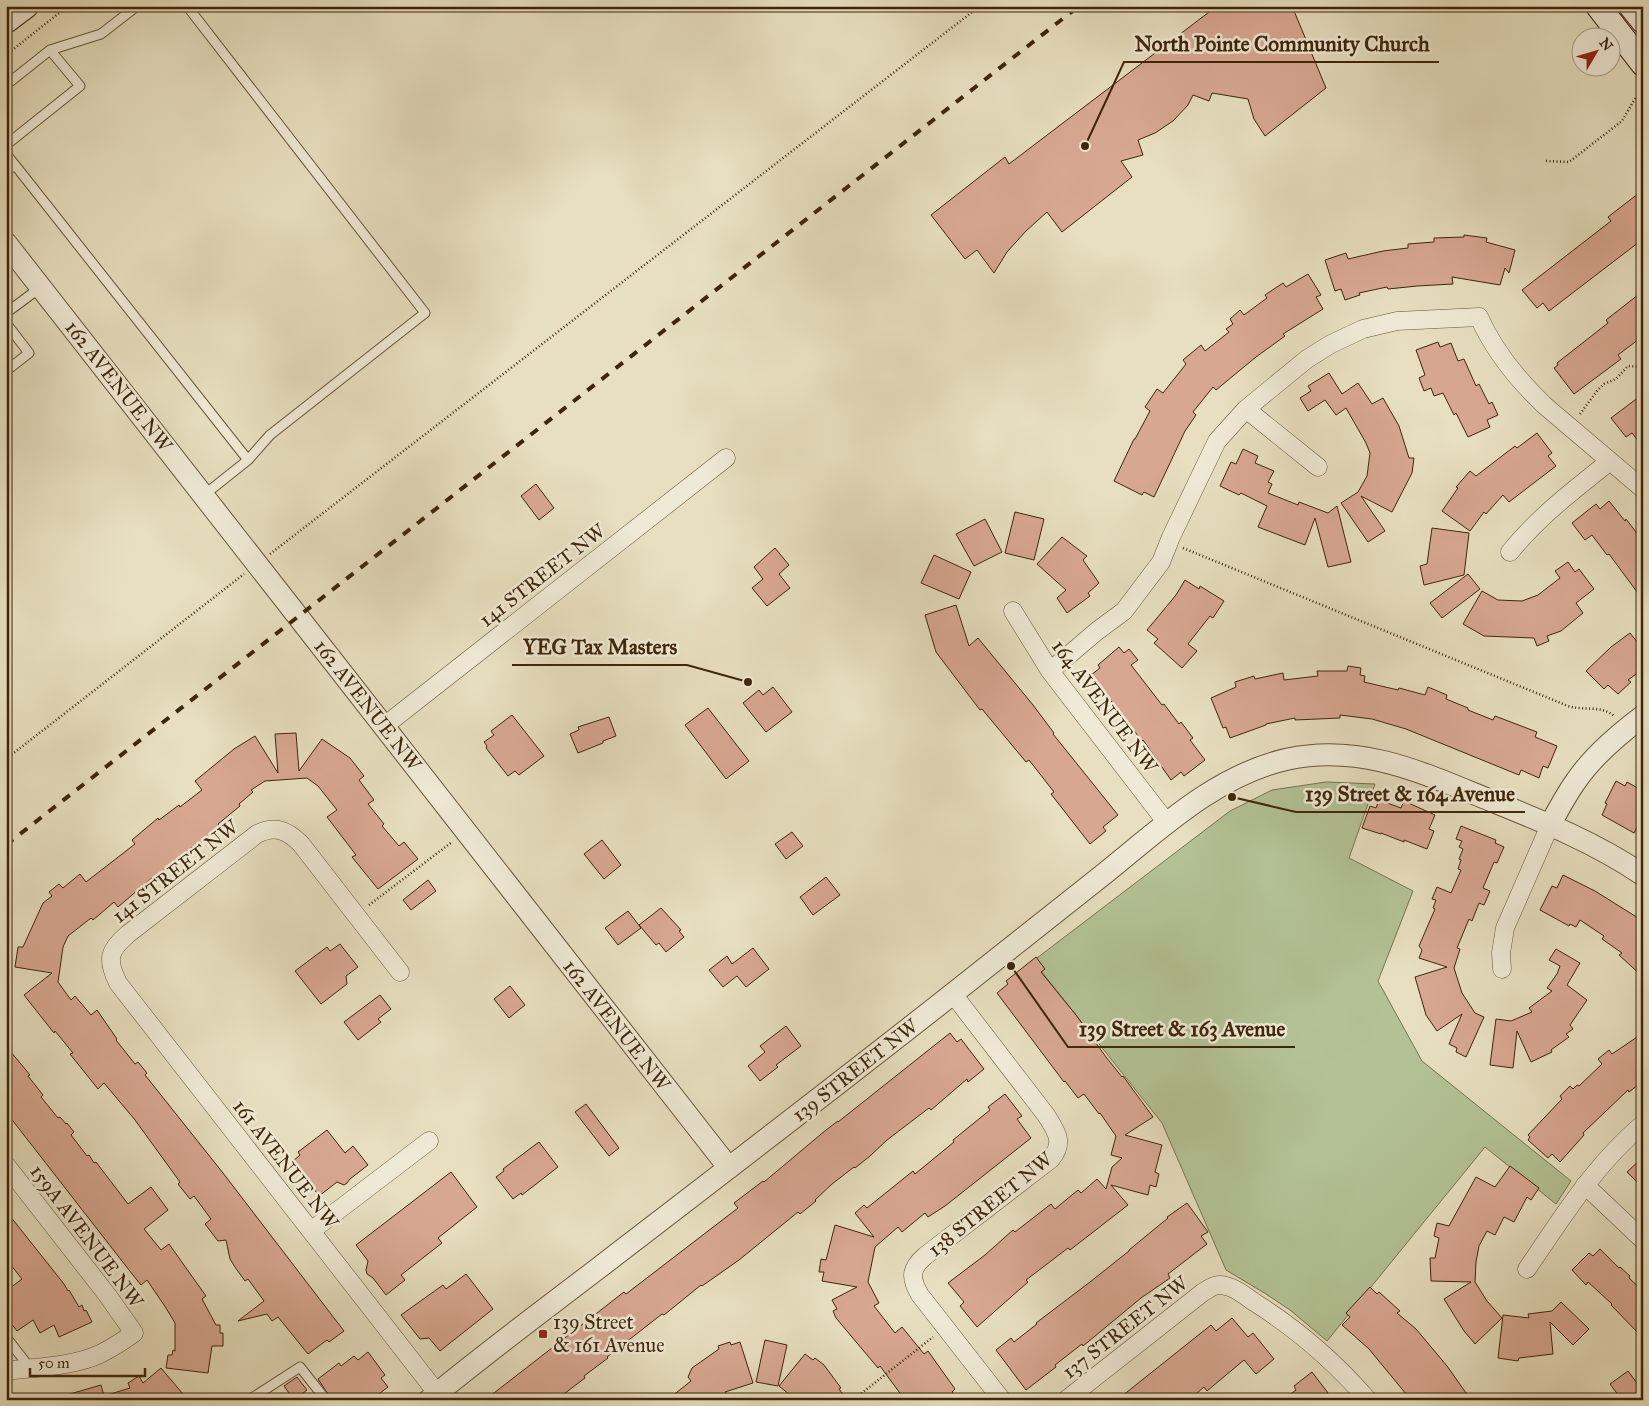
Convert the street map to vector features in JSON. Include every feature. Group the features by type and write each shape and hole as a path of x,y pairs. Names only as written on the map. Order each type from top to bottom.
{"main road":[{"path":"6,21 26,6"},
{"path":"1598,6 1643,64"},
{"path":"1631,6 1643,21"}],"street":[{"name":"162 AVENUE NW","path":"6,243 729,1168"},
{"path":"1050,671 1124,611 1162,562 1216,441 1246,409 1307,359 1330,344 1364,329 1397,321 1479,317 1506,364 1539,400 1643,489"},
{"path":"1246,409 1318,467"},
{"name":"141 STREET NW","path":"383,727 726,458"},
{"path":"1510,552 1544,514 1610,461"},
{"name":"164 AVENUE NW","path":"1013,611 1050,671 1167,823"},
{"path":"1502,969 1501,953 1505,928 1550,824 1567,795 1585,770 1614,740 1643,716"},
{"name":"139 STREET NW","path":"433,1396 953,994 1167,823 1205,795 1236,777 1264,765 1290,758 1324,754 1376,759 1408,768 1550,824 1605,852 1643,875"},
{"name":"141 STREET NW","path":"110,957 114,947 128,934 257,834 273,828 281,829 291,834 356,915"},
{"path":"356,915 400,972"},
{"name":"161 AVENUE NW","path":"110,957 113,973 118,983 311,1231 433,1396"},
{"name":"138 STREET NW","path":"946,1327 916,1287 913,1280 914,1268 925,1256 1051,1159 1057,1151 1058,1136 1046,1115 953,994"},
{"path":"1527,1269 1584,1185 1604,1162 1643,1124"},
{"path":"311,1231 428,1140"},
{"name":"159A AVENUE NW","path":"6,1165 108,1296 134,1333 117,1345 98,1354 65,1364 30,1368"},
{"path":"1584,1185 1643,1240"},
{"name":"137 STREET NW","path":"1066,1400 1217,1285 1228,1286 1284,1321 1322,1352 1368,1400"},
{"path":"946,1327 1002,1400"},
{"path":"6,1371 30,1368"}],"lane":[{"path":"6,86 50,50 102,34 137,6"},
{"path":"187,6 425,313 270,435 248,460 204,495"},
{"path":"6,145 80,86 50,50"},
{"path":"6,154 248,460"},
{"path":"6,171 15,165"},
{"path":"6,313 41,287"},
{"path":"6,323 29,353 6,371"},
{"path":"6,1337 30,1368"},
{"path":"249,1400 300,1367 326,1400"}],"path":[{"path":"6,55 68,6"},
{"path":"6,759 980,6"},
{"path":"1546,161 1569,162 1622,121 1636,97 1641,98 1641,94 1643,94"},
{"path":"1570,428 1597,390 1604,384 1616,378 1628,366 1643,367"},
{"path":"1169,543 1568,706 1580,709 1604,710 1610,712 1616,718"},
{"path":"356,915 466,831"},
{"path":"853,1400 946,1327"}],"green space":[{"path":"1326,782 1375,784 1349,858 1413,891 1378,981 1422,1061 1571,1181 1556,1204 1485,1147 1327,1341 1290,1310 1226,1270 1162,1123 1033,961 1230,811 1272,790"}],"building":[{"path":"1217,6 1292,6 1326,88 1265,136 1254,119 1248,99 1212,93 1209,101 1193,95 1188,105 1173,121 1155,133 1138,140 1143,155 1121,161 1132,177 1062,232 1047,212 1007,252 994,273 977,250 965,259 931,215 1005,157 1009,164"},
{"path":"1643,190 1643,239 1549,311 1543,303 1537,308 1522,290 1611,221 1608,217"},
{"path":"1464,235 1487,238 1486,242 1515,250 1509,273 1505,268 1500,285 1452,277 1453,284 1388,289 1387,287 1359,293 1360,295 1345,300 1341,289 1335,291 1325,260 1346,253 1348,259 1383,251 1408,248 1408,244 1434,242 1434,238 1464,237"},
{"path":"1308,274 1321,295 1316,297 1323,309 1283,334 1285,336 1216,390 1213,387 1193,412 1196,415 1185,431 1154,497 1144,492 1142,495 1114,481 1150,411 1145,407 1157,389 1163,393 1186,364 1183,360 1201,345 1205,351 1229,332 1226,329 1233,324 1230,319 1240,310 1244,315 1267,298 1265,295 1283,283 1286,287"},
{"path":"1643,291 1643,336 1618,355 1621,359 1574,394 1554,368 1558,365 1557,363 1608,323 1606,320"},
{"path":"1438,342 1440,347 1451,343 1458,361 1464,359 1476,386 1479,384 1489,404 1492,402 1498,415 1487,420 1490,427 1468,437 1443,393 1434,396 1431,388 1424,391 1419,378 1425,375 1416,350"},
{"path":"1329,373 1342,394 1358,383 1372,404 1383,398 1399,426 1409,458 1414,458 1412,473 1392,512 1361,496 1385,531 1368,542 1341,503 1358,492 1367,476 1370,453 1366,443 1346,408 1336,415 1325,400 1308,411 1300,398 1311,391 1308,386"},
{"path":"1643,394 1643,447 1632,433 1626,437 1611,418"},
{"path":"1537,433 1552,453 1548,456 1556,466 1509,502 1503,495 1486,514 1484,512 1470,531 1442,511 1458,488 1456,487 1470,471 1476,476 1515,446 1517,448"},
{"path":"1243,449 1258,456 1255,463 1274,471 1268,482 1272,484 1268,493 1298,505 1299,502 1328,513 1337,506 1351,562 1328,567 1315,518 1305,545 1258,527 1267,506 1241,493 1239,495 1220,486 1231,462 1236,464"},
{"path":"536,484 554,508 539,520 521,496"},
{"path":"1609,501 1643,541 1643,600 1609,554 1607,555 1592,535 1585,540 1572,523 1596,504 1600,509"},
{"path":"1015,512 1044,519 1034,560 1005,553"},
{"path":"985,519 1002,552 974,566 956,534"},
{"path":"1432,528 1469,533 1464,575 1424,585 1420,566 1427,564"},
{"path":"1062,537 1087,556 1083,560 1099,583 1088,593 1090,596 1067,613 1057,598 1066,590 1037,564"},
{"path":"775,548 789,565 779,574 790,588 767,606 752,588 763,579 754,567"},
{"path":"934,555 971,572 959,599 921,583"},
{"path":"1568,562 1575,572 1579,569 1594,589 1576,603 1583,613 1561,631 1547,636 1549,641 1537,646 1534,638 1484,636 1463,624 1482,591 1498,600 1522,601 1538,595 1560,578 1555,571"},
{"path":"1468,574 1480,589 1442,618 1430,603"},
{"path":"1185,580 1199,589 1200,586 1224,601 1213,618 1210,616 1188,644 1197,651 1182,668 1154,643 1158,639 1147,630 1176,595"},
{"path":"956,605 969,646 978,638 1033,705 1053,734 1118,815 1103,827 1106,831 1090,844 1051,794 1054,792 1029,760 1026,762 982,709 980,710 936,652 925,615"},
{"path":"1630,633 1643,649 1643,669 1628,680 1631,682 1618,694 1608,685 1604,689 1586,671 1611,647"},
{"path":"1119,647 1124,653 1129,649 1138,660 1131,665 1162,705 1164,704 1179,724 1181,722 1193,738 1190,740 1205,760 1184,776 1181,772 1171,780 1143,740 1091,675 1100,668 1098,665"},
{"path":"1348,666 1361,668 1360,675 1365,676 1364,682 1425,695 1428,687 1447,695 1446,699 1468,708 1468,710 1493,720 1495,716 1537,732 1535,737 1557,746 1548,768 1543,766 1539,778 1521,770 1519,775 1406,729 1372,719 1340,715 1340,718 1295,720 1295,718 1266,724 1230,738 1226,727 1223,728 1211,698 1236,687 1235,682 1254,676 1255,679 1283,673 1284,680 1318,676 1317,671 1347,671"},
{"path":"773,687 792,712 766,732 743,703 759,690 763,695"},
{"path":"708,708 749,761 726,779 685,725"},
{"path":"512,715 544,756 519,775 515,771 508,776 486,748 487,746 484,742 494,735 491,731"},
{"path":"609,717 616,736 578,753 570,734 579,730 578,727"},
{"path":"296,733 299,771 322,739 350,758 364,776 359,780 374,800 368,804 384,824 382,826 399,846 404,842 418,859 378,889 352,857 356,855 327,817 337,810 318,786 307,778 265,781 251,790 253,792 239,804 240,806 218,824 220,827 193,849 192,847 153,877 118,907 114,902 93,920 91,918 68,936 63,947 58,982 71,1000 75,996 91,1015 97,1010 116,1040 135,1064 138,1062 147,1073 145,1075 344,1331 329,1342 327,1340 308,1354 278,1317 272,1321 267,1314 238,1321 264,1301 248,1279 245,1281 230,1259 226,1240 218,1241 205,1224 211,1219 194,1196 190,1199 178,1184 180,1182 135,1120 104,1083 98,1089 70,1054 73,1053 55,1031 54,1033 24,995 52,973 15,967 18,947 23,947 43,903 52,896 49,892 59,884 63,888 80,874 86,882 135,844 132,840 158,818 159,820 179,805 180,807 202,790 195,781 234,749 255,736 278,773 275,734"},
{"path":"1616,781 1625,786 1627,782 1643,791 1643,816 1634,833 1602,815 1607,804 1605,803"},
{"path":"1379,800 1401,808 1404,801 1435,815 1429,829 1434,831 1427,849 1362,828 1370,806 1376,808"},
{"path":"1461,826 1496,840 1495,843 1504,847 1497,863 1494,862 1483,888 1490,891 1484,905 1479,903 1472,921 1469,919 1457,948 1460,949 1454,968 1462,993 1475,1013 1484,1017 1466,1057 1456,1052 1457,1048 1449,1044 1462,1014 1437,1031 1426,1015 1415,977 1447,967 1419,958 1422,950 1419,946 1435,909 1433,908 1436,900 1432,899 1437,887 1451,893 1461,870 1458,869 1463,849 1459,847 1462,841 1456,839"},
{"path":"792,832 803,846 786,859 775,844"},
{"path":"602,840 621,865 604,879 584,854"},
{"path":"1563,875 1595,891 1643,921 1643,977 1619,955 1622,953 1602,939 1604,936 1580,920 1576,927 1570,924 1569,926 1540,910 1552,886 1557,888"},
{"path":"826,877 840,895 813,915 800,897"},
{"path":"428,880 436,891 411,910 403,900"},
{"path":"661,908 681,930 679,931 684,937 666,952 659,943 656,945 639,925"},
{"path":"628,911 641,928 618,945 605,928"},
{"path":"340,944 358,967 346,976 347,984 321,1004 295,971 327,947 330,951"},
{"path":"753,948 769,969 746,987 737,976 723,987 709,970 727,956 732,964"},
{"path":"1556,949 1580,963 1567,985 1587,1000 1570,1025 1573,1029 1566,1034 1569,1037 1551,1050 1552,1052 1531,1062 1517,1031 1513,1068 1490,1065 1496,1019 1511,1021 1532,1012 1529,1008 1552,991 1547,988 1560,966 1549,960"},
{"path":"1036,957 1045,969 1041,972 1153,1117 1125,1135 1162,1145 1155,1172 1159,1174 1156,1187 1150,1185 1148,1195 1111,1185 1128,1205 1070,1250 1068,1248 1026,1280 1028,1282 977,1327 960,1306 964,1302 948,1283 985,1255 1013,1230 1015,1232 1051,1204 1055,1209 1078,1190 1081,1193 1097,1179 1106,1189 1112,1167 1122,1158 1111,1155 1116,1136 1100,1113 1084,1094 1078,1098 1064,1082 997,993 1008,984 1006,981"},
{"path":"510,986 525,1005 509,1018 494,999"},
{"path":"380,995 391,1009 378,1019 381,1022 358,1040 344,1022"},
{"path":"786,1026 801,1046 776,1065 778,1067 760,1081 748,1066 765,1052 760,1046"},
{"path":"950,1033 957,1042 961,1039 984,1069 968,1082 967,1079 931,1110 929,1108 887,1140 855,1168 832,1184 800,1214 798,1212 739,1260 701,1285 664,1315 662,1314 556,1400 485,1400 624,1292 626,1294 738,1208 734,1203 764,1182 826,1130"},
{"path":"1643,1033 1643,1081 1629,1092 1628,1090 1583,1133 1584,1135 1560,1162 1552,1154 1548,1158 1528,1140 1530,1137 1528,1135 1562,1099 1560,1096 1570,1086 1573,1089 1577,1085 1579,1086 1602,1064 1598,1059 1609,1050 1612,1054"},
{"path":"6,1046 30,1075 28,1076 43,1095 41,1097 58,1118 60,1117 67,1123 74,1132 71,1135 87,1156 89,1155 94,1163 96,1162 128,1204 151,1187 168,1210 144,1229 161,1250 169,1244 206,1296 202,1299 216,1325 220,1325 220,1333 223,1333 223,1346 212,1346 208,1373 166,1368 168,1355 172,1355 173,1350 175,1351 175,1323 166,1308 147,1280 141,1285 6,1112"},
{"path":"1005,1094 1022,1116 1017,1119 1031,1138 945,1206 928,1217 925,1213 902,1232 898,1227 875,1247 868,1282 879,1303 874,1306 895,1333 902,1327 924,1354 928,1351 955,1389 952,1392 958,1400 905,1400 880,1366 878,1368 836,1318 833,1311 837,1309 832,1300 857,1287 822,1281 824,1272 819,1272 821,1259 826,1260 835,1225 874,1237 855,1213 864,1205 867,1208 913,1171 915,1174 990,1110 988,1107"},
{"path":"586,1104 619,1148 609,1156 575,1112"},
{"path":"327,1130 345,1153 353,1146 368,1165 344,1185 337,1182 319,1196 293,1161 300,1155 298,1152"},
{"path":"539,1142 558,1167 522,1195 521,1193 513,1199 496,1177 504,1171 503,1169"},
{"path":"1643,1157 1643,1188 1627,1172"},
{"path":"1510,1166 1539,1188 1531,1200 1527,1197 1514,1222 1504,1217 1495,1235 1487,1231 1479,1246 1475,1282 1487,1301 1502,1318 1475,1344 1464,1331 1444,1299 1471,1282 1431,1281 1430,1258 1435,1258 1439,1238 1434,1236 1437,1223 1449,1226 1476,1177 1495,1187"},
{"path":"451,1172 477,1207 438,1238 442,1243 401,1275 405,1280 386,1295 373,1278 367,1274 368,1261 356,1245"},
{"path":"1187,1203 1208,1232 1201,1236 1207,1244 1168,1274 1170,1278 1141,1298 1026,1390 996,1350 1011,1338 1014,1342 1129,1251 1167,1217"},
{"path":"6,1211 69,1290 79,1307 82,1305 84,1311 86,1310 92,1322 59,1337 54,1325 40,1333 33,1320 17,1331 6,1317 6,1291 22,1279 6,1259"},
{"path":"1600,1249 1630,1276 1629,1278 1643,1291 1643,1338 1612,1304 1588,1282 1586,1285 1572,1270 1589,1253 1593,1256"},
{"path":"466,1274 493,1309 440,1351 429,1338 420,1339 401,1315 443,1285 446,1289"},
{"path":"1370,1287 1377,1294 1379,1292 1400,1311 1397,1313 1416,1329 1447,1366 1471,1400 1411,1400 1369,1349 1342,1325 1350,1317 1346,1313"},
{"path":"1561,1302 1589,1329 1573,1345 1550,1322 1553,1354 1519,1358 1518,1361 1498,1358 1503,1315 1529,1318 1528,1314 1552,1311"},
{"path":"1232,1318 1248,1337 1253,1333 1274,1359 1256,1374 1244,1360 1207,1391 1204,1387 1189,1400 1117,1400 1211,1325 1216,1331"},
{"path":"765,1340 787,1345 778,1386 756,1382"},
{"path":"730,1342 731,1345 740,1342 753,1383 725,1392 731,1400 667,1400 691,1381 688,1377 692,1368 719,1349 718,1346"},
{"path":"368,1352 385,1375 381,1378 388,1387 371,1400 332,1400 318,1379 339,1363 341,1366 354,1356 358,1360"},
{"path":"805,1354 813,1360 815,1358 824,1365 841,1388 839,1389 847,1400 796,1400 779,1386"},
{"path":"161,1368 188,1400 63,1400 63,1396 101,1385 104,1396 130,1388 128,1383 139,1376 143,1383"},
{"path":"1628,1371 1643,1391 1643,1400 1622,1400 1610,1384"},
{"path":"1312,1372 1328,1393 1319,1400 1283,1400 1296,1390 1294,1386"},
{"path":"297,1377 307,1390 294,1400 284,1386"}],"railway":[{"path":"6,845 1079,6"}],"place":[{"name":"North Pointe Community Church","path":"1085,146"},
{"name":"YEG Tax Masters","path":"748,682"},
{"name":"139 Street & 164 Avenue","path":"1232,797"},
{"name":"139 Street & 163 Avenue","path":"1011,966"},
{"name":"139 Street & 161 Avenue","path":"543,1334"}]}
